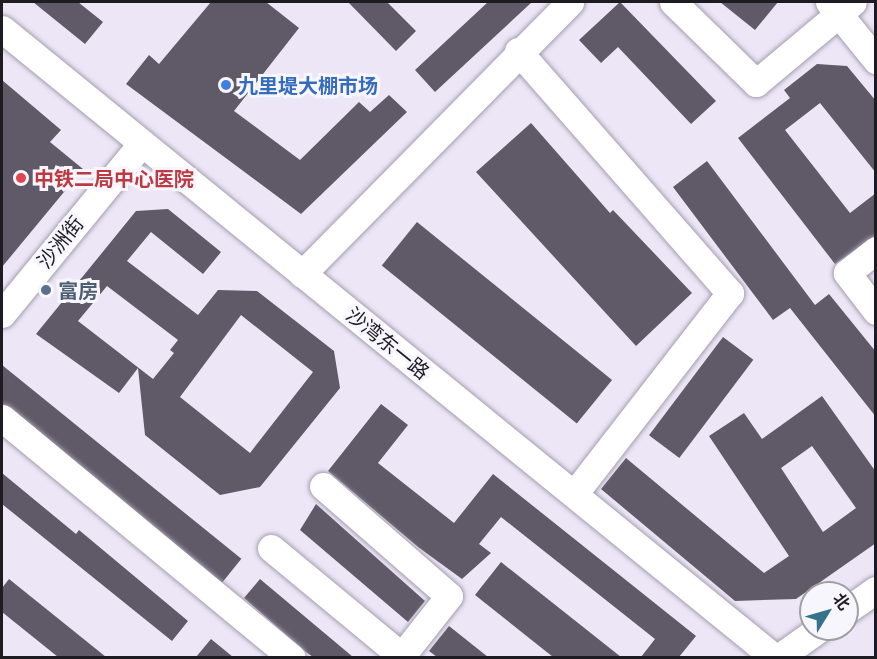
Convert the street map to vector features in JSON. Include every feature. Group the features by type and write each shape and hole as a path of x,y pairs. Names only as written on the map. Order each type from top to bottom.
{"street":[{"path":"302,274 518,51 570,2"},
{"path":"673,2 756,83 840,5 876,60"},
{"name":"沙湾东一路","path":"2,29 777,657"},
{"path":"518,51 730,293 574,494"},
{"name":"沙洲街","path":"2,314 142,143"},
{"path":"876,250 847,273 876,310"},
{"path":"2,418 292,657"},
{"path":"270,548 402,657 449,596 323,486"},
{"path":"859,602 876,590"},
{"path":"777,657 801,641"}],"building":[{"path":"33,2 78,2 103,22 85,44"},
{"path":"211,2 266,2 299,28 234,111 300,160 359,102 370,112 389,95 407,112 301,214 126,84 149,55 159,64"},
{"path":"348,2 387,2 416,31 396,51"},
{"path":"488,2 532,2 435,92 415,70"},
{"path":"620,2 716,101 691,124 618,47 601,63 579,40"},
{"path":"720,2 778,2 755,30"},
{"path":"817,64 847,66 876,101 876,173 820,103 785,130 850,213 876,193 876,235 835,264 738,138 790,98 784,90"},
{"name":"中铁二局中心医院","path":"2,80 61,130 50,142 83,169 2,267"},
{"path":"531,123 610,213 613,210 692,293 636,346 476,172"},
{"path":"707,161 815,305 829,294 876,352 876,417 790,308 773,320 673,187"},
{"path":"168,209 221,252 203,274 151,232 127,261 198,315 218,290 257,291 334,351 340,388 260,487 220,495 145,435 138,368 119,393 36,334 136,211","holes":["107,286 178,340 170,350 174,353 153,379 78,321","241,315 313,372 250,453 180,397"]},
{"path":"417,222 612,380 577,423 382,266"},
{"path":"723,337 753,360 679,458 649,435"},
{"path":"2,365 241,559 222,583 2,405"},
{"path":"822,396 876,472 876,543 822,581 799,581 799,597 796,599 735,601 601,489 626,458 764,573 789,556 709,436 744,413 762,439","holes":["812,446 856,508 823,532 781,468"]},
{"path":"381,404 408,425 378,463 454,523 493,474 696,636 679,657 641,657 655,639 501,517 479,544 491,553 462,579 418,547 328,471"},
{"path":"2,473 76,534 79,530 188,621 172,641 2,504"},
{"path":"316,504 425,601 408,622 300,530"},
{"path":"501,562 621,657 553,657 475,595"},
{"path":"9,579 106,657 58,657 2,612 2,588"},
{"path":"260,579 353,657 313,657 306,652 244,598"},
{"path":"449,626 488,657 437,657 429,651"},
{"path":"211,639 233,657 196,657"}],"place":[{"name":"九里堤大棚市场","path":"226,85"},
{"name":"中铁二局中心医院","path":"21,178"},
{"name":"富房","path":"46,290"}]}
